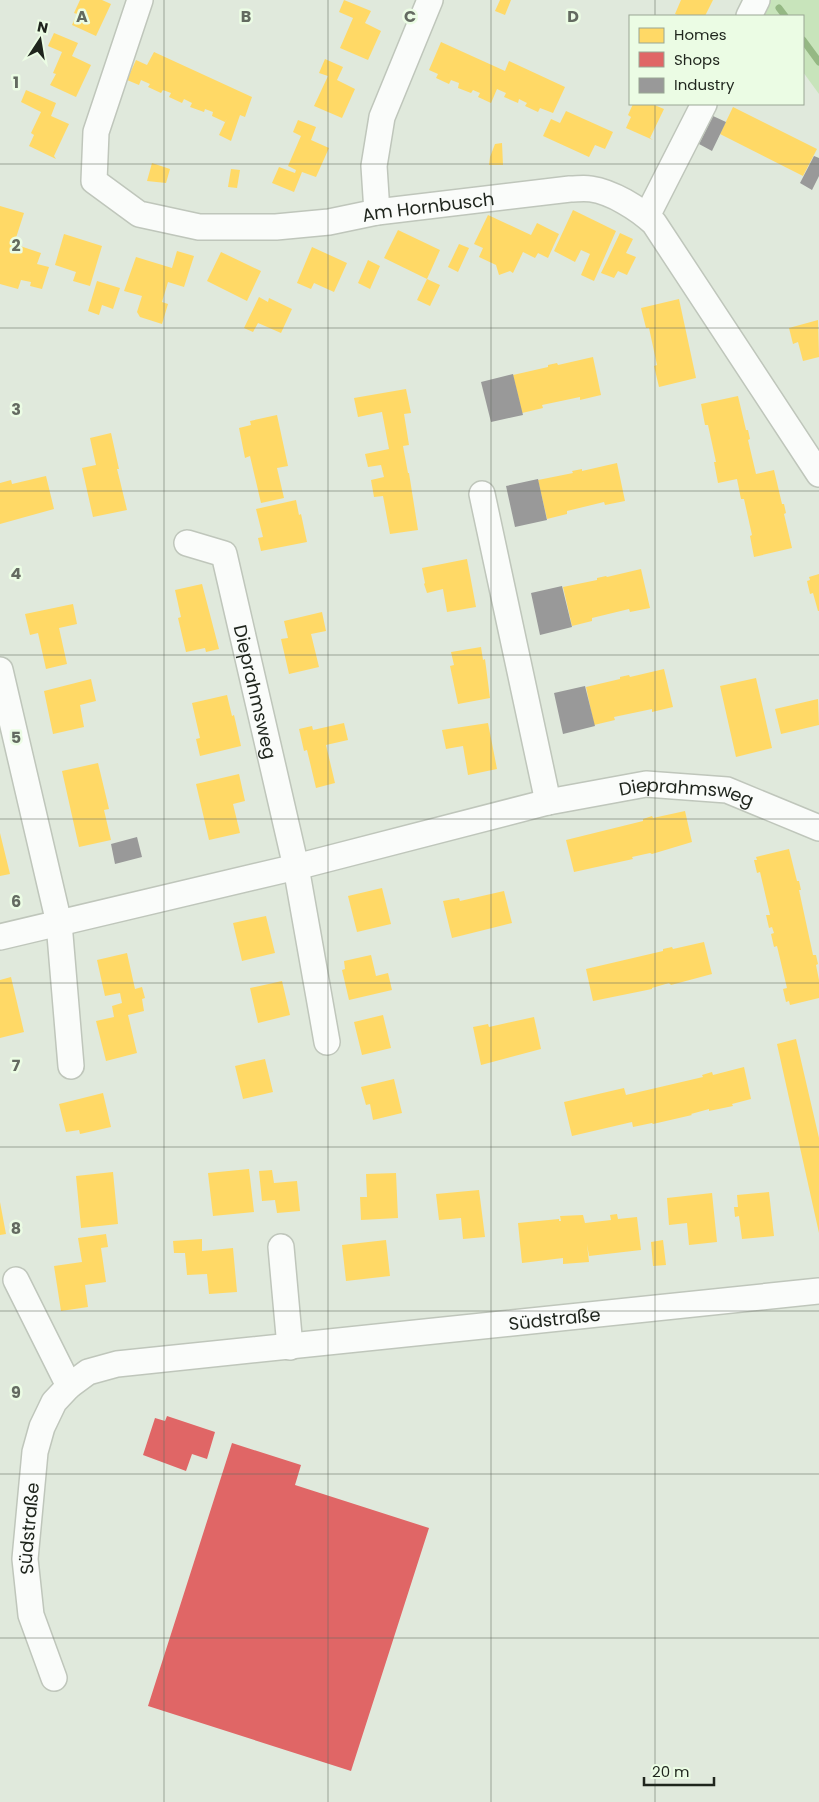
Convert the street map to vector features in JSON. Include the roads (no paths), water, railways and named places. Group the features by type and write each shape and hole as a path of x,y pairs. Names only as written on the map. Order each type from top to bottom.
{"street":[{"name":"Am Hornbusch","path":"140,0 96,132 94,181 139,214 198,227 293,225 329,222 377,212 570,189 592,189 610,195 646,216 654,223 819,474"},
{"path":"377,212 374,166 382,116 430,0"},
{"path":"750,15 757,0"},
{"path":"646,216 703,105"},
{"path":"482,494 548,802"},
{"name":"Dieprahmsweg","path":"187,544 224,554 296,866 327,1042"},
{"path":"0,670 59,923 72,1066"},
{"name":"Dieprahmsweg","path":"0,937 296,866 548,802 646,784 727,790 819,828"},
{"path":"281,1247 290,1347"},
{"path":"16,1280 69,1386"},
{"name":"Südstraße","path":"54,1678 31,1615 25,1559 34,1452 54,1402 69,1386 88,1372 117,1364 819,1291"}],"waterway":[{"path":"779,8 784,15"},
{"path":"804,41 819,62"}]}
